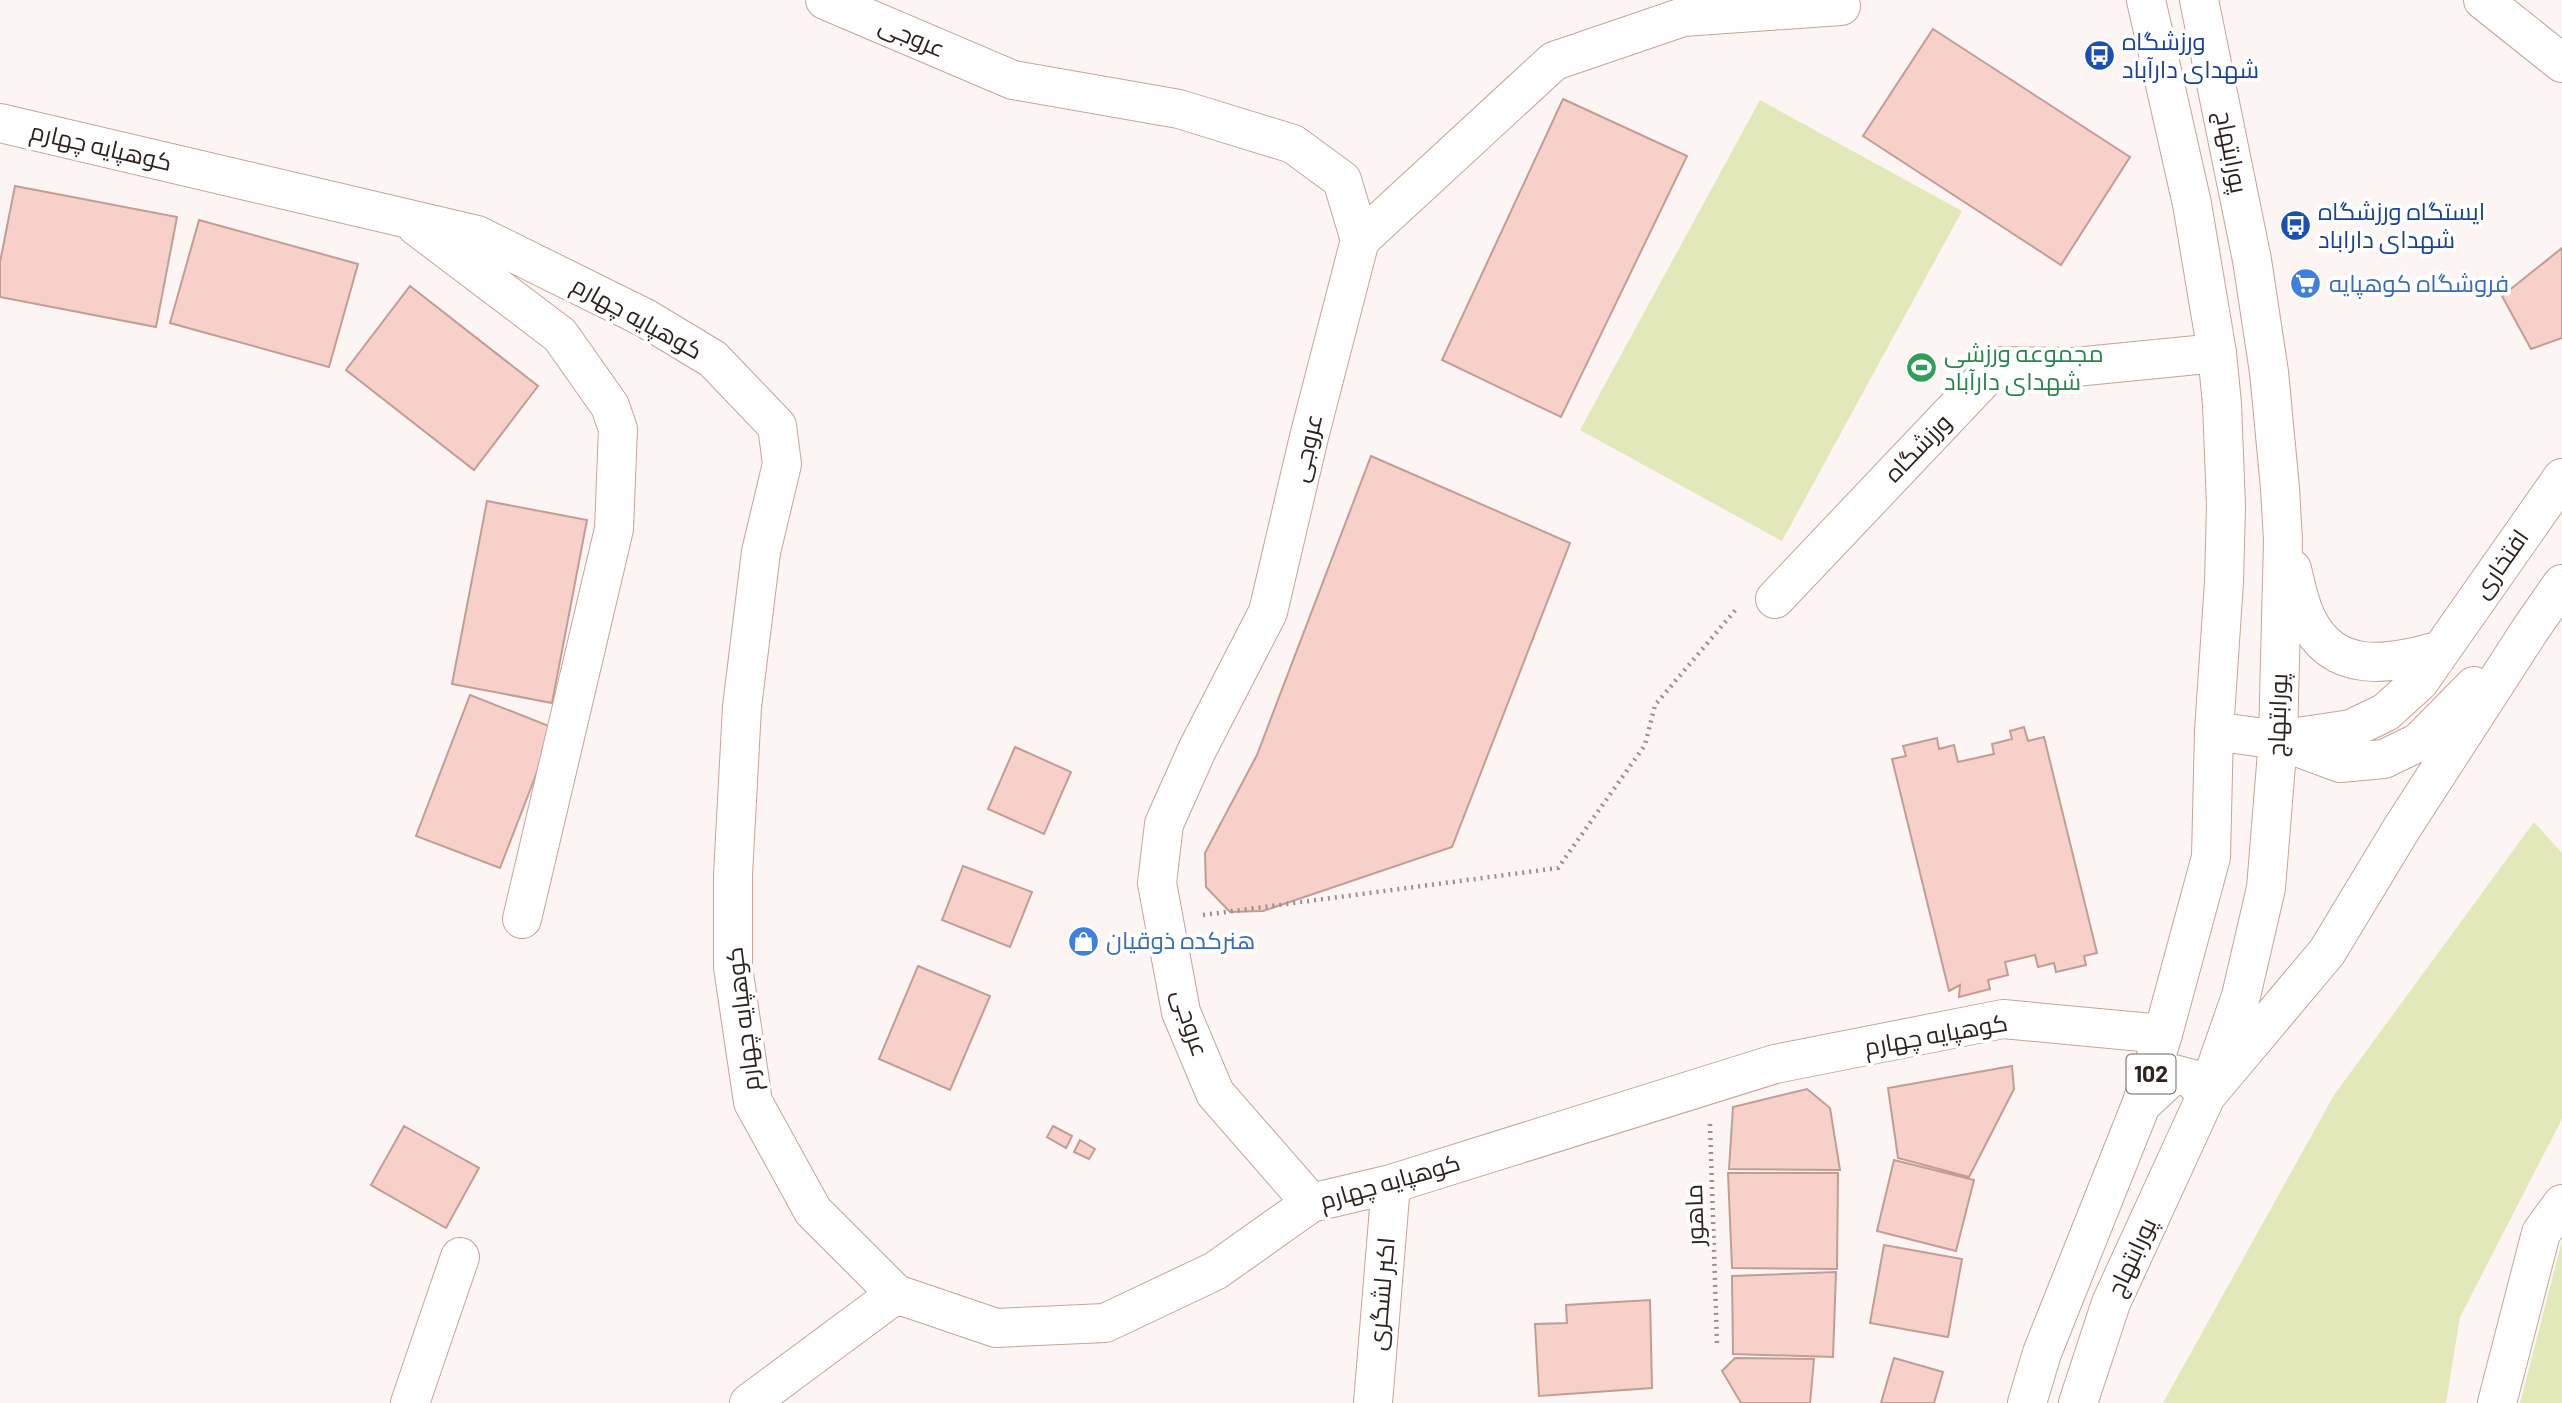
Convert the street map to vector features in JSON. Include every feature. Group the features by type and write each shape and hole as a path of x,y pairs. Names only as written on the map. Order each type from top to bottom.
{"street":[{"name":"عروجی","path":"825,0 1013,80 1179,109 1293,144 1342,180 1360,240 1308,437 1269,612 1197,750 1164,824 1157,883 1181,1012 1215,1093 1311,1203"},
{"name":"پورابتهاج","path":"2027,1403 2042,1353 2141,1105 2211,857 2214,731 2226,506 2222,404 2217,354 2192,204 2146,0"},
{"name":"پورابتهاج","path":"2078,1403 2110,1303 2206,1096 2241,996 2266,888 2278,740 2283,540 2269,372 2252,260 2199,0"},
{"path":"2483,0 2562,63"},
{"path":"1360,240 1554,61 1683,17 1841,6"},
{"name":"کوهپایه چهارم","path":"0,123 477,234 645,318 713,359 776,426 782,464 761,552 741,707 733,875 733,967 753,1102 813,1211 896,1294 996,1328 1105,1323 1215,1271 1311,1203 1391,1184 1775,1064 2003,1019 2163,1034"},
{"path":"406,219 560,335 610,406 618,429 614,529 522,919"},
{"name":"ورزشگاه","path":"1775,599 1996,366 2076,367 2217,354"},
{"name":"افتخاری","path":"2278,740 2351,729 2386,712 2419,682 2562,478"},
{"path":"2283,540 2306,616 2320,640 2339,654 2360,661 2402,661 2441,650"},
{"path":"2141,1105 2174,1074 2193,1079 2206,1096 2327,952 2402,828 2562,584"},
{"path":"2214,731 2278,740 2340,763 2384,759 2419,742 2530,630"},
{"name":"اکبر لشگری","path":"1373,1403 1391,1184"},
{"path":"2497,1403 2541,1233 2562,1204"},
{"path":"410,1403 460,1256"},
{"path":"749,1403 896,1294"}],"path":[{"path":"1164,920 1558,868 1645,745 1656,705 1741,603 1775,599"},
{"name":"ماهور","path":"1709,1085 1717,1344"}],"green space":[{"path":"1760,100 1962,211 1782,541 1580,430"},
{"path":"2534,822 2562,853 2562,1119 2460,1317 2446,1403 2163,1403 2334,1095"},
{"path":"2562,1241 2562,1403 2520,1403"}],"building":[{"path":"1933,29 2130,157 2061,265 1863,136"},
{"path":"1563,99 1687,156 1561,417 1442,360"},
{"path":"15,186 177,217 156,327 0,297 0,262"},
{"path":"199,220 358,264 329,367 170,323"},
{"path":"2562,248 2562,338 2531,349 2502,296"},
{"path":"410,286 538,386 474,470 346,370"},
{"path":"1371,456 1570,543 1452,847 1263,911 1230,912 1206,887 1205,853 1257,755"},
{"path":"487,501 587,520 552,703 452,684"},
{"path":"470,695 554,728 500,868 416,836"},
{"path":"2024,727 2028,741 2044,737 2097,953 2084,956 2086,965 2056,972 2054,963 2038,967 2035,955 2005,962 2008,975 1988,980 1990,989 1959,997 1960,985 1949,991 1892,759 1906,756 1903,746 1937,738 1939,749 1954,745 1958,762 1994,754 1992,744 2012,739 2010,731"},
{"path":"1015,747 1071,772 1044,834 988,809"},
{"path":"963,866 1032,892 1010,947 942,920"},
{"path":"918,966 990,996 950,1090 879,1059"},
{"path":"2012,1066 2014,1089 1969,1177 1898,1158 1888,1088"},
{"path":"1807,1089 1830,1108 1840,1170 1729,1169 1733,1107"},
{"path":"404,1126 479,1168 446,1228 371,1185"},
{"path":"1053,1126 1072,1136 1066,1148 1047,1137"},
{"path":"1080,1140 1095,1149 1089,1159 1074,1152"},
{"path":"1894,1160 1974,1180 1956,1251 1877,1231"},
{"path":"1728,1173 1838,1173 1837,1269 1732,1268"},
{"path":"1884,1245 1962,1259 1948,1337 1870,1323"},
{"path":"1836,1272 1833,1357 1733,1354 1732,1276"},
{"path":"1650,1300 1652,1388 1539,1396 1535,1324 1567,1323 1566,1305"},
{"path":"1735,1358 1814,1359 1810,1403 1741,1403 1722,1371"},
{"path":"1894,1358 1943,1372 1934,1403 1881,1403"}],"place":[{"name":"ورزشگاه شهدای دارآباد","path":"2099,56"},
{"name":"ایستگاه ورزشگاه شهدای داراباد","path":"2295,226"},
{"name":"فروشگاه کوهپایه","path":"2306,284"},
{"name":"مجموعه ورزشی شهدای دارآباد","path":"1921,368"},
{"name":"هنرکده ذوقیان","path":"1083,941"}]}
